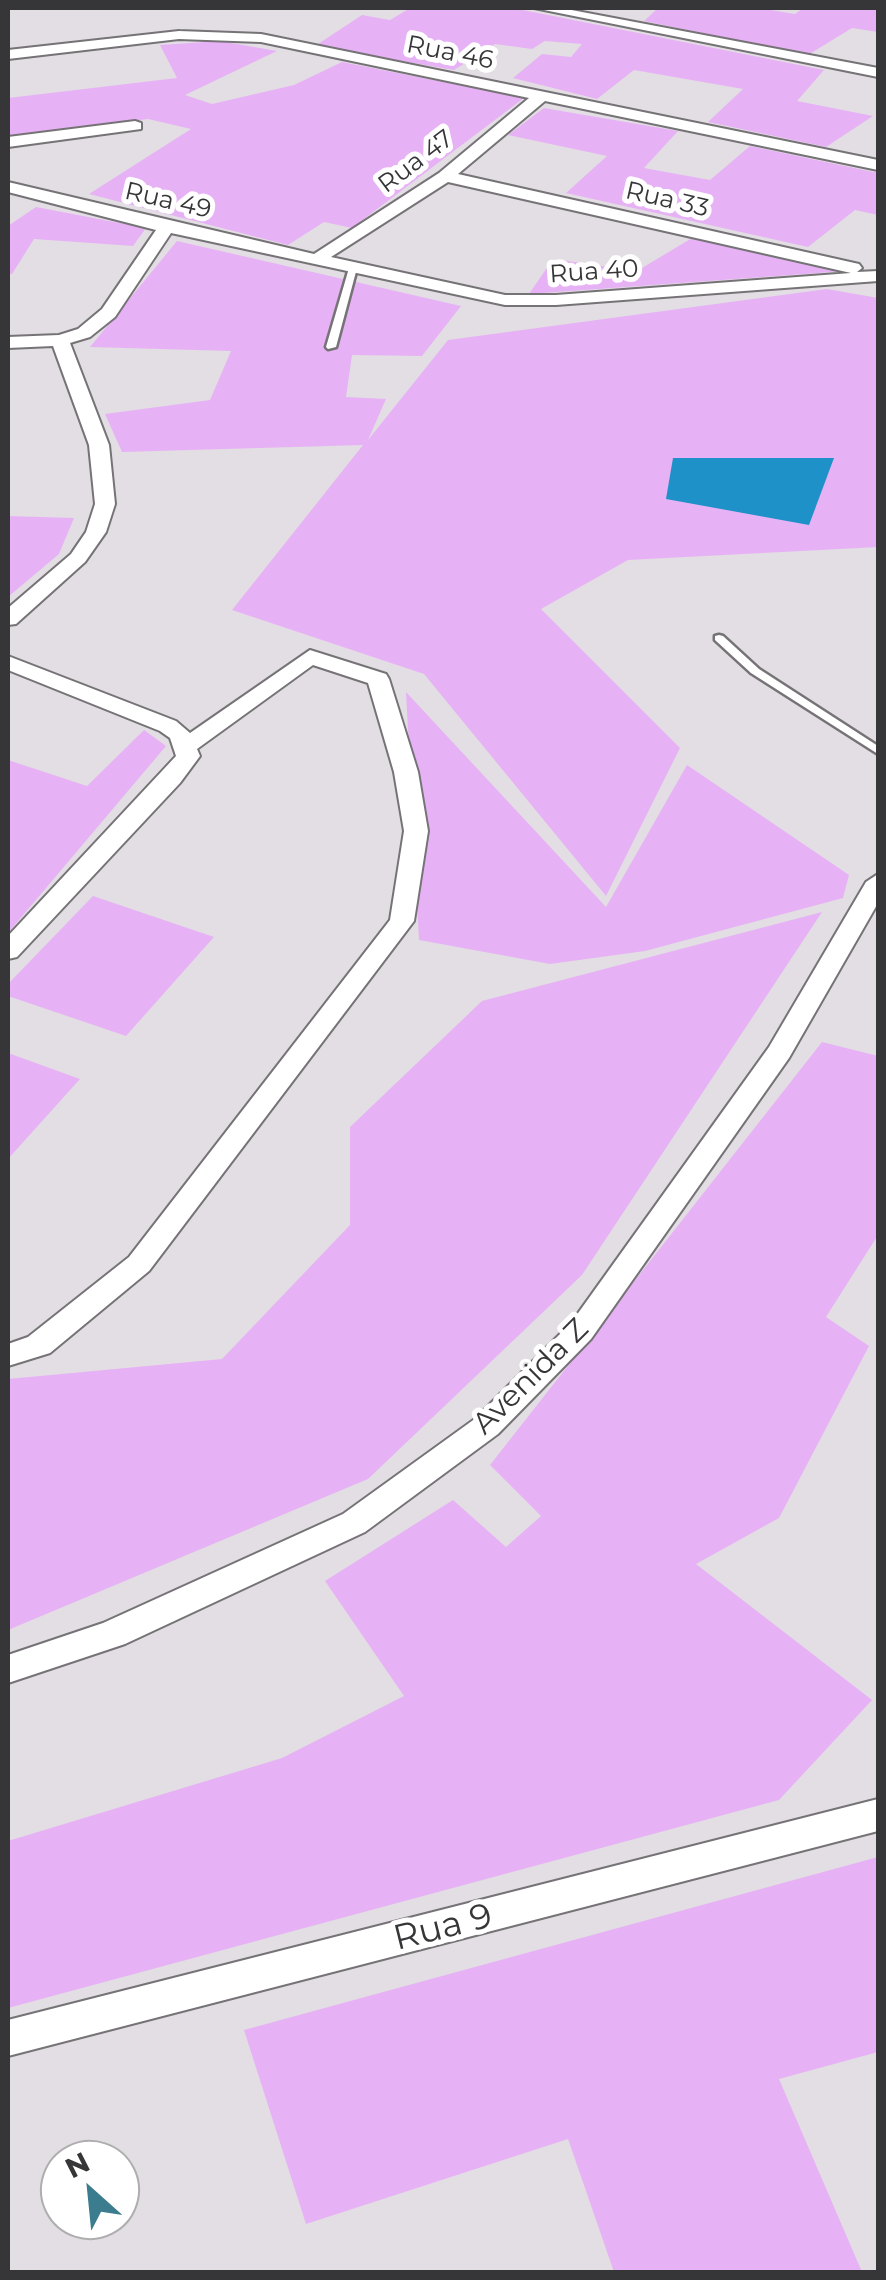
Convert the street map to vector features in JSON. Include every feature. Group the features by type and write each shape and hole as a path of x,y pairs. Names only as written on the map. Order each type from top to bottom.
{"street":[{"path":"541,8 878,73"},
{"name":"Rua 46","path":"8,55 179,35 261,38 878,165"},
{"name":"Rua 47","path":"317,259 445,176 540,97"},
{"path":"8,142 136,126"},
{"name":"Rua 33","path":"445,176 878,275"},
{"name":"Rua 49","path":"8,188 317,259"},
{"path":"8,342 60,340 84,333 109,313 166,227"},
{"name":"Rua 40","path":"317,259 467,295 523,301 878,275"},
{"path":"8,619 78,558 96,532 105,504 99,445 60,340"},
{"path":"8,1354 38,1345 139,1264 402,920 416,831 406,772 378,679 310,657 186,746"},
{"path":"8,662 148,717 180,735 188,756 172,778 8,951"},
{"name":"Avenida Z","path":"8,1670 113,1634 354,1522 487,1426 592,1316 780,1052 878,882"},
{"name":"Rua 9","path":"8,2038 878,1816"}],"lane":[{"path":"331,347 353,268"},
{"path":"719,638 755,672 878,750"}],"shaded area":[{"path":"410,8 513,8 824,70 797,101 873,116 826,147 708,122 743,89 634,70 597,99 513,78 542,54 571,57 582,44 545,41 532,49 495,44 454,70 315,46 362,15 390,20"},
{"path":"658,8 759,8 795,14 803,8 878,8 878,32 852,28 808,55 644,21"},
{"path":"220,41 277,51 185,95 212,104 294,85 342,62 524,98 352,228 324,222 288,245 89,194 191,129 148,119 8,136 8,98 177,78 160,45"},
{"path":"544,108 678,131 644,168 710,180 750,146 878,173 878,215 855,210 808,247 566,193 607,156 508,135"},
{"path":"36,207 146,228 133,246 34,239 12,274 8,274 8,226"},
{"path":"692,238 846,271 529,294 553,259 637,271"},
{"path":"177,241 461,306 422,356 352,355 346,397 386,399 368,440 448,340 827,289 878,298 878,547 628,560 541,609 680,748 606,896 424,674 232,610 363,445 122,452 105,414 210,400 231,351 90,347"},
{"path":"8,516 74,518 59,554 8,597"},
{"path":"406,692 606,907 687,765 849,875 843,898 645,951 550,964 419,940"},
{"path":"144,730 166,746 8,933 8,760 87,786"},
{"path":"93,896 214,937 126,1036 8,996 8,984"},
{"path":"822,912 582,1275 368,1479 8,1630 8,1379 222,1359 350,1225 350,1127 482,1001"},
{"path":"822,1042 878,1056 878,1235 826,1317 869,1346 779,1518 696,1564 872,1700 779,1800 8,2008 8,1841 282,1758 404,1696 325,1581 453,1500 506,1547 541,1516 490,1465"},
{"path":"8,1053 80,1079 8,1159"},
{"path":"878,1857 878,2052 779,2079 862,2272 614,2272 568,2139 306,2224 244,2030"}],"water":[{"path":"673,458 834,458 809,525 666,499"}]}
